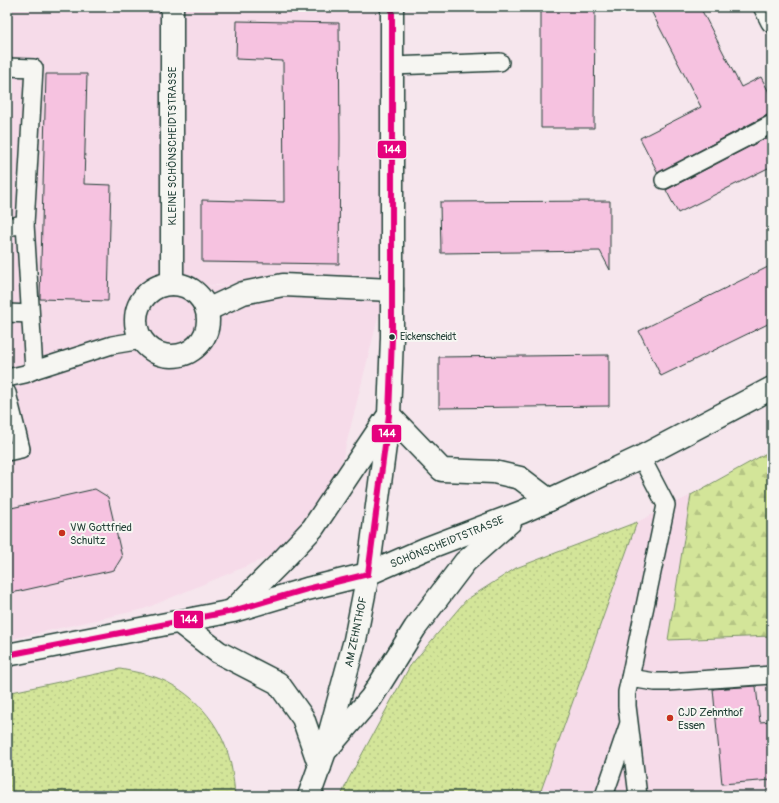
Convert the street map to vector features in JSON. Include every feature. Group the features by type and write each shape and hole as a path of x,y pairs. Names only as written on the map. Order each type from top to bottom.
{"main road":[{"name":"KLEINE SCHÖNSCHEIDTSTRASSE","path":"172,7 172,284"},
{"name":"AM ZEHNTHOF","path":"309,796 322,761 352,656 368,574 389,415 392,337 392,7"},
{"path":"765,7 772,21"},
{"path":"172,284 183,286 193,291 202,299 207,310 208,321 206,332 200,343 192,350 182,355 170,356 159,354 149,348 142,340 137,328 137,315 141,303 149,293 159,287 172,284"},
{"path":"207,310 243,293 283,285 392,290"},
{"name":"SCHÖNSCHEIDTSTRASSE","path":"7,655 233,611 368,574 425,549 522,512 549,500 641,457 772,388"},
{"path":"233,611 313,528 389,415 442,470 494,472 520,478 549,500"},
{"path":"179,622 218,652 278,683 304,718 322,761 371,698 415,628 465,562 522,512"}],"lane":[{"path":"392,66 500,62"},
{"path":"7,67 34,68 25,224 34,370"},
{"path":"664,180 772,124"},
{"path":"7,227 25,224"},
{"path":"7,313 30,314"},
{"path":"7,378 25,374 112,344 142,340"},
{"path":"7,393 21,449 7,452"},
{"path":"638,796 627,706 627,692 666,505 641,457"},
{"path":"630,678 655,682 667,682 772,675"},
{"path":"604,796 629,722"}],"shaded area":[{"path":"7,7 388,7 388,287 283,283 194,286 283,286 384,294 340,469 310,521 278,553 144,609 7,640"},
{"name":"CJD Zehnthof Essen","path":"691,495 668,640 772,636 772,796 539,796 637,522"}],"green space":[{"path":"772,450 772,636 668,640 691,495"},
{"path":"637,522 539,796 341,796 348,780 410,666 466,600 516,568"},
{"path":"120,669 150,676 167,682 192,699 203,710 220,735 226,748 231,763 234,796 7,796 7,693"}],"building":[{"path":"541,7 595,7 594,128 541,128"},
{"path":"649,7 700,7 741,87 761,77 772,98 772,114 767,115 658,173 640,138 701,107"},
{"path":"237,21 339,23 339,264 202,262 202,200 284,202 283,61 236,59"},
{"path":"46,74 87,74 84,184 111,185 108,301 40,299"},
{"path":"772,135 772,166 678,213 666,190"},
{"path":"610,201 610,270 600,251 441,253 440,202"},
{"path":"772,265 772,322 661,376 639,331"},
{"path":"609,355 609,406 439,408 439,357"},
{"name":"VW Gottfried Schultz","path":"95,489 108,497 122,557 114,570 7,594 7,509"},
{"path":"756,686 760,722 772,721 772,780 722,784 713,689"}],"transit line":[{"name":"144","path":"368,574 389,415 392,337 392,7"},
{"name":"144","path":"7,655 233,611 307,589 368,574"}],"place":[{"name":"Eickenscheidt","path":"392,337"},
{"name":"VW Gottfried Schultz","path":"62,533"},
{"name":"CJD Zehnthof Essen","path":"670,718"}]}
